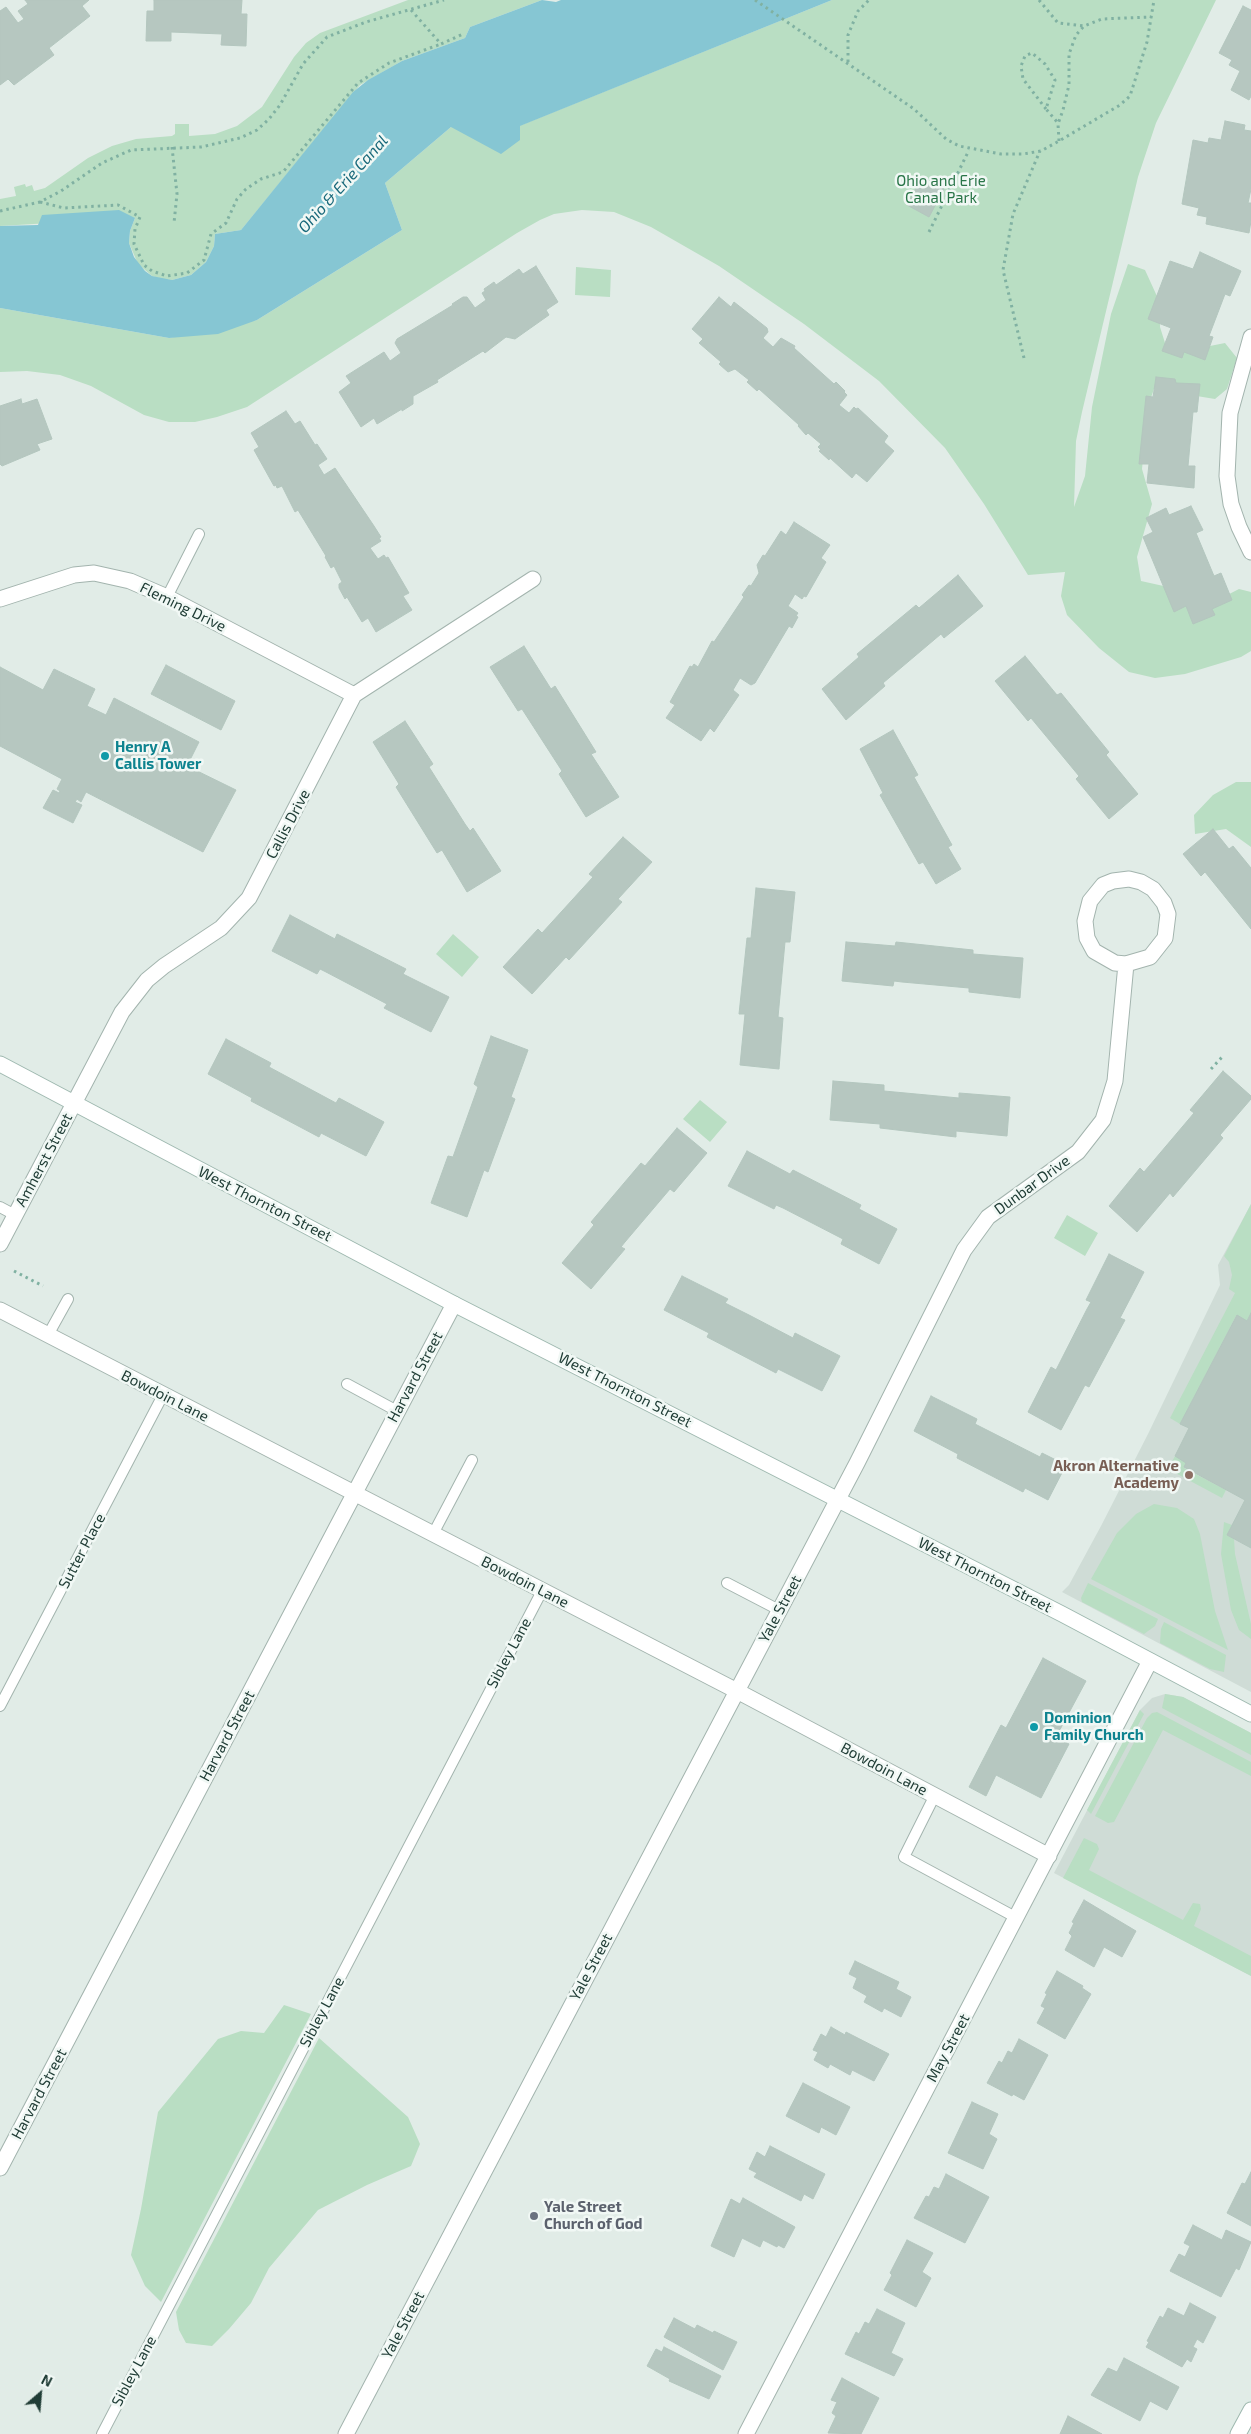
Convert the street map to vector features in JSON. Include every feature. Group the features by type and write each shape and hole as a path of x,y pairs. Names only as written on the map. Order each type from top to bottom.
{"street":[{"path":"1251,337 1230,413 1227,476 1231,504 1251,552"},
{"name":"Fleming Drive","path":"0,599 58,580 94,573 130,581 167,597 354,696"},
{"name":"Callis Drive","path":"75,1102 122,1012 134,995 164,966 221,928 249,898 354,696 533,579"},
{"path":"1129,879 1141,882 1153,889 1164,903 1168,914 1165,938 1160,946 1150,956 1126,964 1115,963 1094,950 1086,938 1085,921 1087,907 1097,891 1113,881 1129,879"},
{"name":"Dunbar Drive","path":"837,1500 975,1233 1005,1203 1078,1152 1103,1120 1115,1080 1126,964"},
{"name":"West Thornton Street","path":"0,1064 454,1304 1251,1714"},
{"name":"Amherst Street","path":"0,1244 75,1102"},
{"name":"Harvard Street","path":"0,2168 454,1304"},
{"name":"Bowdoin Lane","path":"0,1310 737,1691 1049,1856"},
{"name":"Yale Street","path":"346,2434 837,1500"},
{"name":"May Street","path":"746,2434 1150,1661"},
{"path":"1238,2434 1251,2410"}],"lane":[{"path":"167,597 199,534"},
{"path":"0,1207 15,1216"},
{"path":"48,1335 68,1299"},
{"path":"347,1384 397,1411"},
{"name":"Sutter Place","path":"0,1706 163,1395"},
{"path":"433,1534 472,1460"},
{"path":"728,1583 779,1610"},
{"name":"Sibley Lane","path":"102,2434 542,1591"},
{"path":"935,1796 904,1856 1016,1918"}],"path":[{"path":"0,211 40,202 116,155 131,150 201,147 224,143 256,130 280,104 303,64 327,37 366,22 444,0"},
{"path":"755,0 914,109 946,139 969,150 1001,154 1023,154 1041,151 1120,105 1130,96 1147,42 1154,0"},
{"path":"848,63 848,35 858,11 869,0"},
{"path":"1039,0 1058,23 1084,26 1102,19 1151,17"},
{"path":"411,10 441,44"},
{"path":"1059,141 1058,124 1066,98 1071,43 1084,26"},
{"path":"40,202 64,208 118,205 140,216 135,229 134,244 144,264 152,271 167,276 187,273 204,260 210,246 211,234 226,223 237,199 246,189 261,178 283,172 358,82 389,63 463,34"},
{"path":"1046,109 1055,80 1046,64 1032,53 1025,56 1021,66 1023,79 1046,109 1058,124"},
{"path":"172,147 178,194 174,223"},
{"path":"929,232 969,150"},
{"path":"1024,358 1004,270 1013,214 1041,151"},
{"path":"1211,1069 1223,1056"},
{"path":"14,1271 43,1286"}],"shaded area":[{"name":"Akron Alternative Academy","path":"1251,1204 1251,1692 1062,1592 1069,1585 1148,1434 1220,1285 1218,1265"},
{"path":"1165,1694 1183,1697 1251,1733 1251,1976 1054,1873 1140,1710 1152,1698"}],"green space":[{"path":"408,0 542,0 470,27 465,38 402,61 360,85 241,230 215,234 214,246 206,262 191,275 172,280 162,279 152,276 138,264 129,243 130,231 135,218 0,226 0,199 16,196 14,187 25,184 26,187 32,185 34,191 45,188 88,158 112,146 136,139 172,136 175,134 175,124 189,124 189,136 215,134 237,126 262,107 294,57 306,43 320,33"},
{"name":"Ohio and Erie Canal Park","path":"832,0 1216,0 1156,123 1138,177 1076,441 1074,507 1085,476 1092,407 1111,314 1128,264 1145,270 1161,305 1160,327 1165,343 1205,347 1225,343 1237,358 1227,389 1215,399 1154,389 1148,406 1142,469 1152,504 1137,557 1141,581 1177,589 1198,610 1239,589 1251,592 1251,651 1241,657 1185,674 1155,678 1129,672 1099,648 1067,615 1061,596 1065,572 1028,575 984,504 945,448 879,381 804,324 719,266 651,227 614,212 582,210 554,214 540,220 247,407 217,417 195,422 169,422 144,415 91,386 60,375 27,371 0,372 0,308 169,338 257,320 402,230 385,183 451,127 519,126"},
{"path":"576,267 611,270 610,297 575,295"},
{"path":"1236,782 1251,782 1251,847 1226,829 1195,834 1194,815 1213,795"},
{"path":"453,934 479,957 462,977 436,954"},
{"path":"700,1100 727,1122 710,1142 683,1119"},
{"path":"1251,1204 1251,1313 1247,1321 1236,1316 1180,1424 1170,1418 1235,1293 1229,1289 1232,1275 1229,1262 1224,1256"},
{"path":"1067,1215 1098,1233 1085,1256 1054,1238"},
{"path":"1175,1456 1186,1463 1184,1468 1226,1490 1222,1498 1168,1469"},
{"path":"1154,1504 1177,1508 1194,1519 1200,1534 1215,1611 1228,1650 1091,1579 1117,1533 1136,1514"},
{"path":"1224,1522 1232,1525 1227,1535 1234,1539 1235,1554 1251,1624 1251,1639 1239,1630 1231,1610 1221,1554"},
{"path":"1088,1583 1158,1619 1155,1626 1144,1634 1082,1602 1081,1598"},
{"path":"1164,1622 1226,1655 1224,1672 1210,1669 1160,1643 1161,1629"},
{"path":"1165,1694 1183,1697 1251,1733 1251,1755 1162,1708"},
{"path":"1140,1710 1144,1714 1091,1814 1087,1810"},
{"path":"1157,1712 1251,1762 1251,1776 1163,1730 1114,1822 1108,1823 1095,1816 1147,1718 1152,1713"},
{"path":"1084,1838 1097,1844 1099,1849 1089,1870 1183,1920 1193,1903 1200,1904 1201,1909 1194,1926 1251,1956 1251,1976 1063,1878"},
{"path":"284,2005 311,2014 161,2302 145,2286 131,2255 158,2112 218,2039 241,2031 264,2033"},
{"path":"319,2038 408,2117 420,2144 411,2166 367,2185 318,2210 269,2268 251,2303 229,2329 212,2346 186,2343 179,2330 176,2312"}],"water":[{"name":"Ohio & Erie Canal","path":"542,0 556,2 561,0 832,0 520,126 520,140 501,154 451,127 385,183 402,230 257,320 218,334 169,338 0,308 0,226 38,225 42,215 119,210 135,218 130,231 129,243 134,257 145,271 152,276 172,280 191,275 206,262 214,246 215,234 241,230 353,92 368,80 402,61 465,38 470,27"}],"building":[{"path":"25,0 89,0 82,6 90,16 49,48 54,55 14,85 8,79 0,85 0,11 6,7 18,23 24,19 18,11 28,4"},
{"path":"154,0 242,0 241,14 247,14 246,46 221,45 222,34 171,32 171,41 146,41 147,11 154,11"},
{"path":"1243,6 1251,10 1251,96 1249,100 1231,90 1240,71 1229,65 1232,60 1219,53"},
{"path":"1225,121 1245,125 1244,130 1251,131 1251,189 1248,203 1251,203 1251,221 1249,233 1206,224 1207,217 1197,215 1199,208 1182,204 1193,140 1208,143 1209,138 1221,140"},
{"path":"922,177 944,189 929,217 907,205"},
{"path":"1200,252 1241,271 1230,296 1225,294 1209,336 1213,337 1205,360 1184,352 1182,358 1162,351 1171,328 1148,319 1170,261 1193,269"},
{"path":"536,266 558,302 546,310 549,315 515,339 506,337 485,353 483,351 437,380 438,382 413,396 413,404 402,411 402,409 377,424 374,418 361,427 339,392 351,383 346,376 384,352 390,361 401,353 395,343 397,339 463,297 467,297 475,308 486,300 482,293 485,291 484,289 494,282 496,285 519,269 523,274"},
{"path":"719,297 731,307 734,302 767,328 768,332 763,338 773,347 781,338 795,346 794,348 834,384 836,382 845,391 847,395 839,405 849,413 854,407 858,408 888,436 884,442 894,451 867,482 856,473 852,478 830,458 829,460 819,451 821,450 818,447 821,444 808,433 806,435 799,425 759,389 757,391 747,382 749,380 735,369 728,372 719,364 721,362 699,343 703,339 692,329"},
{"path":"1156,377 1175,379 1176,383 1200,384 1197,412 1193,412 1188,466 1195,466 1194,488 1147,483 1149,464 1139,464 1146,396 1153,397"},
{"path":"21,399 22,404 37,399 52,439 37,444 40,450 2,466 0,464 0,406"},
{"path":"286,411 295,424 300,421 315,445 317,444 327,459 318,465 324,475 335,468 381,537 379,538 381,541 370,548 378,559 384,555 386,558 388,557 409,593 403,596 412,610 376,632 368,618 362,622 347,597 345,599 339,588 339,584 342,582 334,566 331,568 326,556 298,510 295,512 282,486 277,488 276,485 274,486 254,450 259,447 251,433"},
{"path":"1191,506 1203,530 1196,533 1214,576 1221,573 1232,600 1212,609 1215,615 1193,624 1186,606 1174,612 1143,537 1153,532 1146,518 1166,508 1169,515"},
{"path":"794,522 830,545 821,558 826,562 806,597 804,596 802,599 795,594 788,606 798,613 796,616 798,617 792,628 789,626 755,683 751,685 740,678 733,690 739,695 714,732 710,728 701,741 666,718 675,705 670,702 690,666 692,667 694,664 698,667 712,641 714,642 744,597 742,595 749,585 751,586 759,573 757,565 763,555 765,556 781,531 786,535"},
{"path":"958,575 983,606 944,638 941,634 883,683 885,686 846,720 822,689 859,657 857,654 916,605 919,608"},
{"path":"524,646 551,689 555,686 596,752 591,754 619,797 586,817 559,774 562,771 522,709 518,711 490,667"},
{"path":"1025,656 1057,695 1061,693 1109,752 1106,755 1138,794 1109,819 1076,779 1079,776 1031,718 1028,721 995,681"},
{"path":"166,665 235,701 221,730 151,694"},
{"name":"Henry A Callis Tower","path":"0,667 43,690 54,669 95,689 87,706 106,715 114,698 199,742 187,766 236,790 203,852 86,792 81,802 77,799 75,802 82,805 73,823 43,808 53,790 59,793 60,791 57,789 62,779 0,746"},
{"path":"405,721 433,764 429,767 465,824 470,831 473,828 501,871 467,892 442,850 437,853 396,787 399,784 373,742"},
{"path":"893,730 918,775 914,777 952,845 948,847 961,869 936,884 923,862 919,864 880,795 883,793 860,749"},
{"path":"1213,829 1229,849 1233,846 1251,868 1251,929 1205,872 1201,876 1183,854"},
{"path":"623,837 652,862 618,899 622,902 569,960 566,957 532,994 503,967 538,929 542,933 593,877 589,874"},
{"path":"756,888 795,892 790,942 785,942 778,1017 783,1018 779,1069 740,1065 745,1014 739,1014 747,938 751,938"},
{"path":"290,915 335,939 337,934 406,969 403,974 449,997 431,1032 384,1008 387,1004 326,972 320,969 317,974 272,951"},
{"path":"846,942 895,946 896,942 973,950 973,954 1023,958 1020,998 969,992 969,988 894,981 893,986 842,981"},
{"path":"491,1036 528,1050 511,1097 515,1099 488,1172 484,1170 467,1217 431,1203 448,1156 453,1157 478,1087 474,1084"},
{"path":"226,1039 271,1063 269,1067 336,1103 339,1098 384,1122 366,1156 321,1133 319,1137 251,1101 252,1098 208,1074"},
{"path":"1223,1071 1251,1096 1251,1099 1220,1135 1223,1138 1173,1197 1170,1193 1137,1232 1109,1206 1140,1168 1144,1172 1194,1113 1190,1110"},
{"path":"833,1081 884,1085 884,1091 959,1098 959,1093 1010,1097 1007,1136 956,1131 956,1137 880,1128 880,1124 830,1120"},
{"path":"677,1128 707,1153 674,1192 670,1189 621,1247 625,1249 591,1289 562,1263 594,1225 591,1222 641,1163 645,1166"},
{"path":"747,1151 790,1174 793,1170 861,1205 859,1209 897,1229 879,1264 841,1244 843,1239 783,1208 776,1205 774,1209 728,1186"},
{"path":"1109,1254 1144,1272 1120,1318 1125,1320 1089,1387 1085,1385 1061,1430 1028,1412 1051,1367 1056,1370 1091,1302 1086,1300"},
{"path":"682,1276 728,1299 725,1303 793,1338 795,1333 840,1356 822,1391 778,1369 776,1373 707,1337 709,1333 664,1310"},
{"name":"Akron Alternative Academy","path":"1251,1313 1251,1548 1227,1535 1245,1500 1184,1467 1186,1463 1175,1456 1189,1428 1180,1424 1237,1315 1247,1321"},
{"path":"931,1396 977,1419 975,1424 1040,1457 1042,1453 1066,1465 1048,1500 1025,1488 1023,1492 957,1458 958,1454 914,1431"},
{"name":"Dominion Family Church","path":"1043,1658 1086,1681 1056,1737 1069,1744 1041,1798 996,1775 986,1796 969,1787 1001,1725 1006,1728"},
{"path":"1084,1900 1136,1931 1122,1957 1104,1947 1094,1967 1065,1950 1072,1936 1069,1933 1074,1923 1072,1922"},
{"path":"855,1961 899,1982 896,1989 911,1997 901,2017 884,2008 882,2012 864,2002 867,1996 853,1988 857,1978 849,1974"},
{"path":"1057,1971 1083,1986 1082,1988 1091,1994 1065,2039 1037,2023 1045,2008 1041,2006 1047,1994 1045,1993"},
{"path":"831,2027 845,2035 846,2032 889,2054 874,2081 852,2070 850,2075 830,2064 828,2068 814,2060 818,2052 813,2050 821,2034 826,2037"},
{"path":"1019,2039 1048,2055 1024,2100 987,2083 999,2061 1002,2063 1008,2051 1012,2053"},
{"path":"803,2083 850,2107 836,2135 821,2127 819,2133 786,2116"},
{"path":"972,2102 998,2114 989,2134 997,2139 983,2169 948,2153"},
{"path":"770,2146 825,2174 813,2199 804,2194 801,2201 754,2177 757,2173 749,2169 757,2152 765,2157"},
{"path":"1251,2172 1251,2226 1227,2213 1242,2183 1245,2184"},
{"path":"946,2174 989,2197 965,2243 914,2218 926,2196 929,2197 934,2187 939,2189"},
{"path":"743,2198 795,2227 784,2248 778,2245 777,2247 763,2240 760,2247 742,2238 734,2257 711,2246 731,2199 740,2204"},
{"path":"1193,2225 1222,2240 1226,2230 1251,2242 1239,2270 1236,2268 1221,2297 1170,2271 1179,2254 1185,2257 1190,2246 1184,2243"},
{"path":"907,2240 933,2253 922,2272 931,2278 916,2307 884,2290 892,2275 890,2273"},
{"path":"1190,2303 1216,2317 1203,2343 1197,2339 1193,2347 1197,2349 1191,2362 1187,2359 1182,2367 1146,2347 1149,2342 1147,2341 1160,2316 1163,2318 1168,2308 1184,2316"},
{"path":"877,2309 905,2323 891,2353 903,2359 894,2376 845,2354 856,2332 859,2334 865,2322 869,2324"},
{"path":"674,2318 695,2329 697,2325 737,2342 723,2370 664,2337"},
{"path":"664,2347 721,2376 709,2399 669,2381 670,2379 647,2366 656,2349 662,2352"},
{"path":"1124,2358 1179,2387 1167,2410 1150,2401 1140,2421 1091,2395 1108,2368 1117,2372"},
{"path":"842,2378 879,2398 861,2434 828,2433 836,2416 832,2413 837,2402 831,2400"},
{"path":"1068,2416 1102,2434 1060,2434"}],"place":[{"name":"Henry A Callis Tower","path":"105,756"},
{"name":"Akron Alternative Academy","path":"1189,1475"},
{"name":"Dominion Family Church","path":"1034,1727"},
{"name":"Yale Street Church of God","path":"534,2216"}]}
